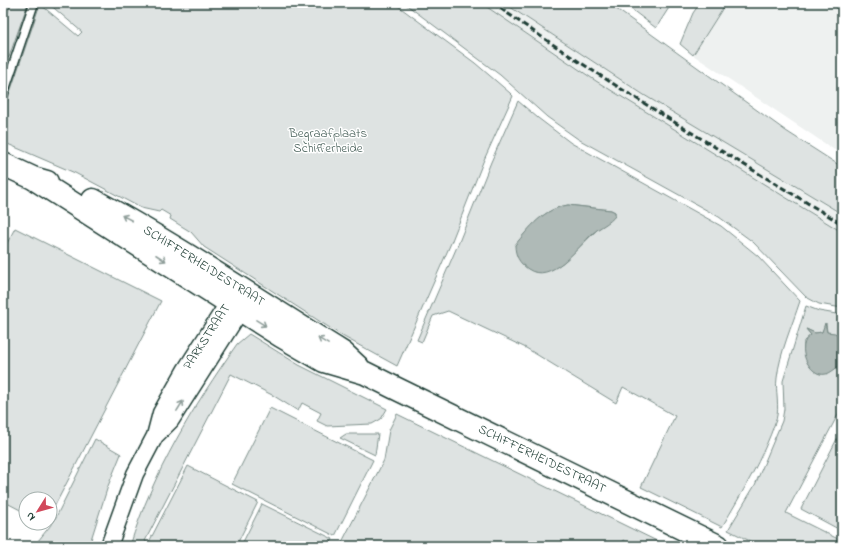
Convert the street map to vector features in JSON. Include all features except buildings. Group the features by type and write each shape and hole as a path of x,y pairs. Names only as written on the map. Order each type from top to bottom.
{"street":[{"name":"SCHIFFERHEIDESTRAAT","path":"3,164 33,178 237,301 343,353 365,373 718,546"},
{"name":"PARKSTRAAT","path":"110,546 135,474 155,436 162,413 186,369 237,301"}],"lane":[{"path":"3,95 7,71 34,3"}],"shaded area":[{"path":"481,3 504,3 644,95 842,214 842,232 596,81"},
{"path":"726,3 842,3 842,155 693,55"},
{"path":"568,205 611,210 615,212 615,216 593,233 572,255 555,268 546,272 537,273 528,269 518,258 515,245 532,225 544,215 551,210"},
{"path":"825,323 827,332 835,333 842,338 842,364 826,374 820,374 809,366 804,353 804,346 806,340 811,335 806,329 815,333 822,332"}],"green space":[{"path":"11,3 28,3 9,57 3,61 3,24"},
{"name":"Begraafplaats Schifferheide","path":"48,3 394,3 475,63 513,96 483,162 451,243 397,366 344,337 204,247 191,232 170,219 171,216 161,210 159,212 141,208 75,173 3,142 3,113 40,4 78,36 82,32"},
{"path":"404,3 481,3 596,81 842,232 842,308 819,304 806,297 753,242 719,217 578,139 547,117 500,75"},
{"path":"504,3 608,3 786,131 842,167 842,214 644,95"},
{"path":"623,3 672,3 656,28"},
{"path":"700,3 726,3 693,55 680,44 693,13"},
{"path":"518,101 571,143 721,226 758,256 800,301 783,349 779,368 777,383 778,410 776,420 758,462 722,527 641,487 675,416 623,387 616,403 526,348 448,311 433,316 422,342 417,340","holes":["568,205 611,210 615,212 615,216 599,228 564,262 551,270 535,272 526,267 515,245 532,225 551,210"]},
{"path":"15,228 161,301 58,500 58,491 18,491 18,509 3,501 3,251"},
{"path":"806,306 819,311 842,315 842,338 827,332 826,323 822,332 815,333 806,329 811,335 804,341 804,351 809,365 816,372 821,374 842,364 842,407 786,513 842,541 842,546 760,546 728,530 755,485 782,421 784,409 783,381"},
{"path":"249,334 299,365 387,409 381,419 372,424 327,426 317,421 321,413 302,403 298,411 274,396 231,374 145,541 155,546 130,546 139,519 162,466 190,416 237,344"},
{"path":"270,408 373,460 335,536 232,484"},
{"path":"397,414 667,546 635,546 623,540 621,546 340,546 384,460 389,430"},
{"path":"842,429 842,531 801,509"},
{"path":"346,434 378,434 375,455 340,438"},
{"path":"95,439 121,454 108,486 89,546 34,546 46,531 58,531 58,513"},
{"path":"188,466 258,502 236,546 158,546 149,542"},
{"path":"262,504 333,539 329,546 241,546"}],"railway":[{"path":"493,3 535,33 622,89 709,144 842,224"}]}
